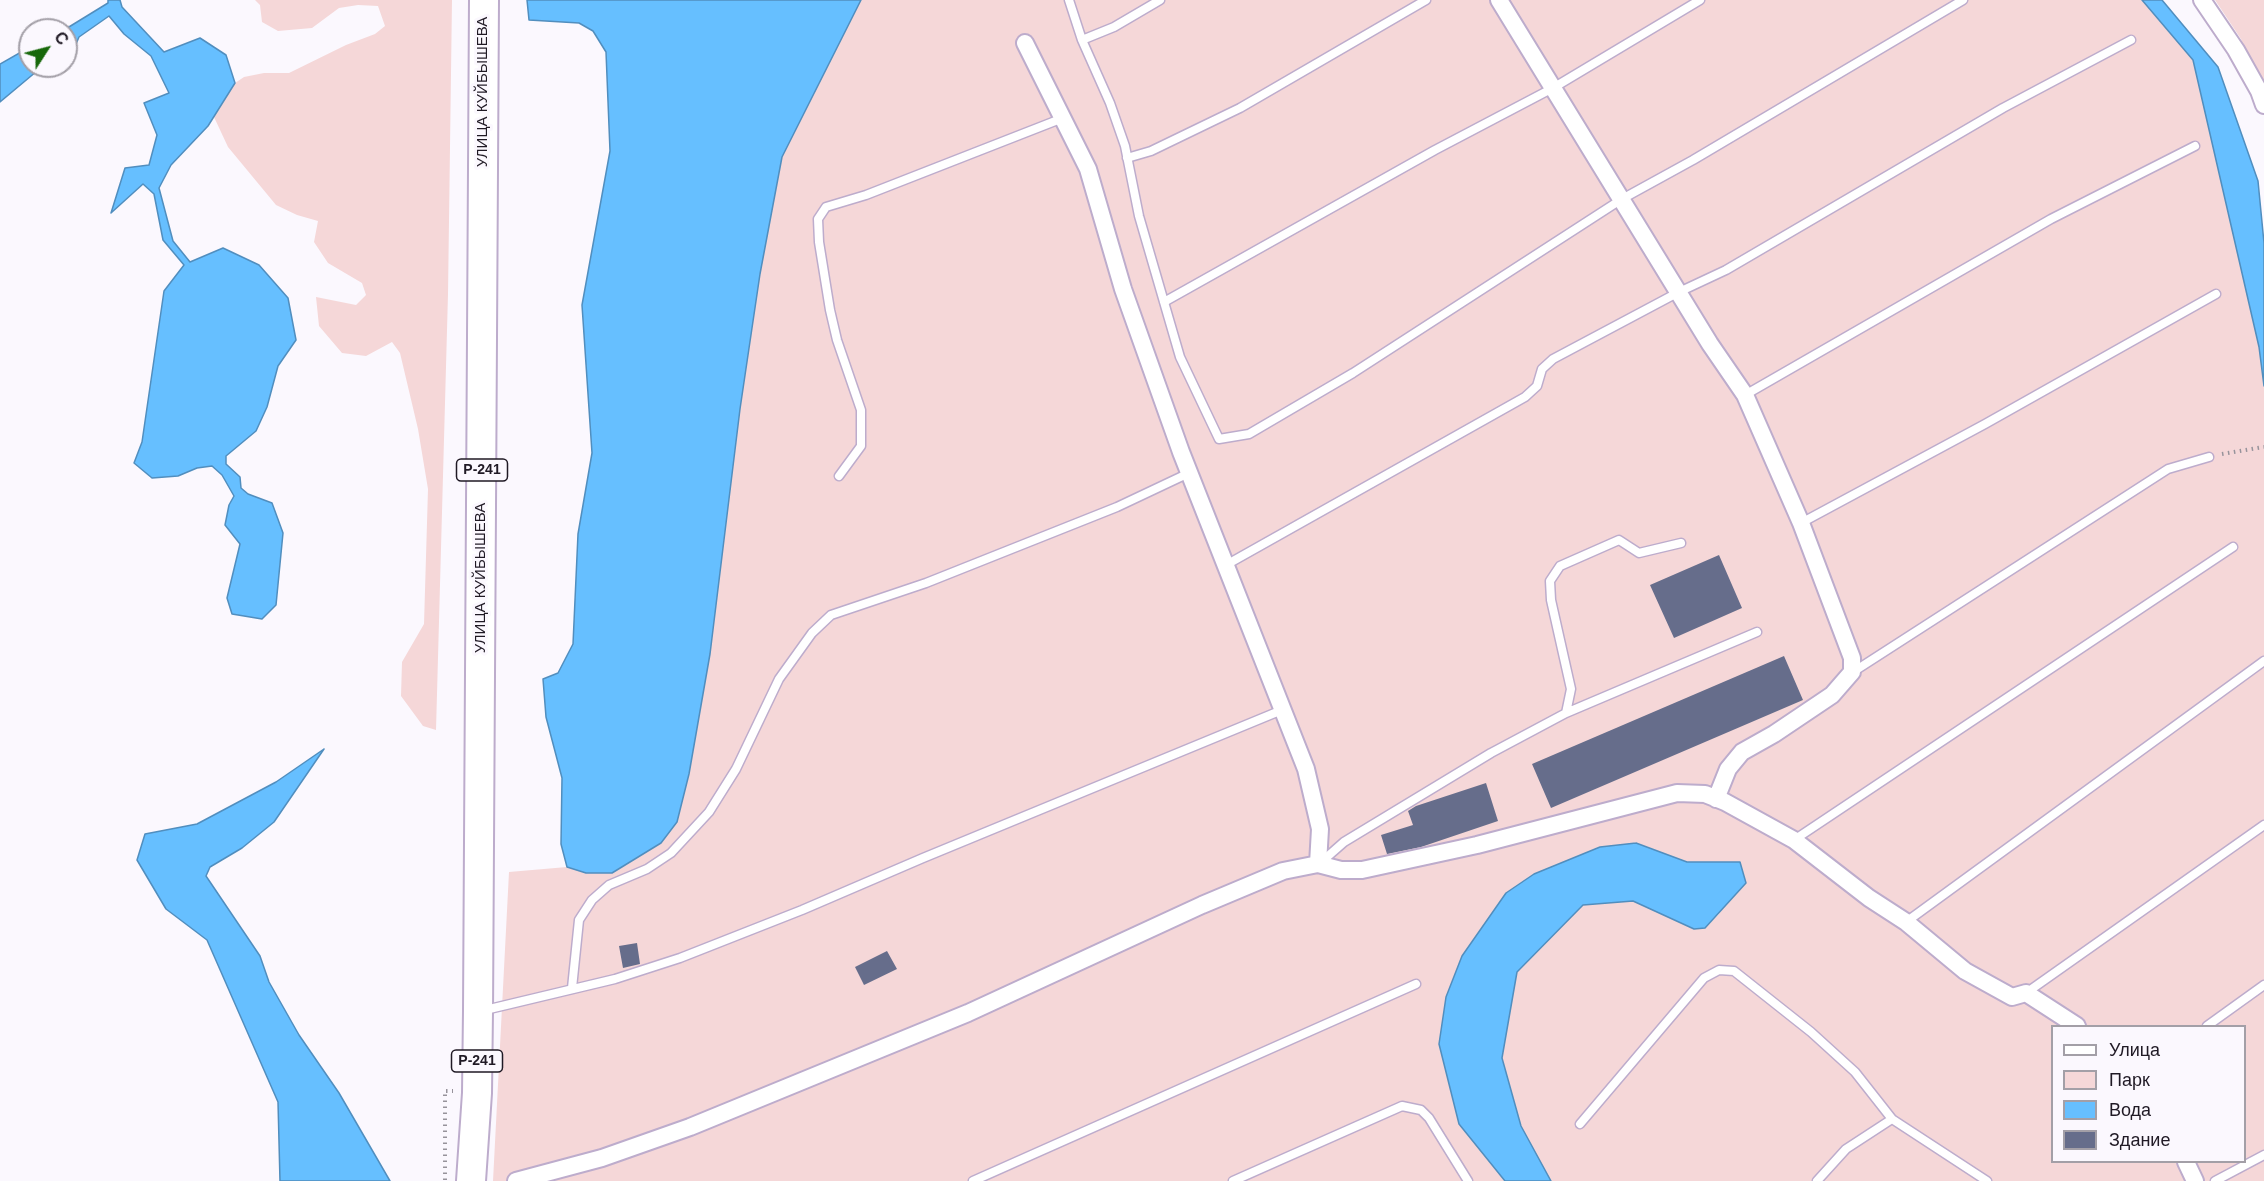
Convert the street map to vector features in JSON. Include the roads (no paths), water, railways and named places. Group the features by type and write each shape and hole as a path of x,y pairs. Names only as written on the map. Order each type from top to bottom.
{"highway":[{"name":"УЛИЦА КУЙБЫШЕВА","path":"478,1011 484,0"},
{"name":"Р-241","path":"471,1181 476,1104 478,1011"}],"street":[{"path":"1499,0 1745,395 1801,524 1848,643 1852,658 1852,672 1832,695 1774,734 1742,752 1728,769 1716,799"},
{"path":"2202,0 2236,50 2259,91 2264,105"},
{"path":"1025,43 1088,169 1123,289 1189,473 1306,769 1320,829 1318,864"},
{"path":"516,1181 602,1158 690,1127 968,1013 1202,905 1283,871 1318,864 1341,870 1362,870 1477,845 1677,793 1705,794 1794,840 1869,898 1906,922 1965,971 2012,998 2026,993 2076,1025"},
{"path":"2187,1163 2195,1181"}],"lane":[{"path":"1069,0 1082,40 1110,104 1127,158 1139,216 1180,357 1219,439 1250,434 1353,373 1622,199 1963,0"},
{"path":"1082,40 1114,27 1160,0"},
{"path":"1127,158 1151,152 1239,108 1426,0"},
{"path":"1164,302 1435,150 1553,88 1701,0"},
{"path":"1226,566 1525,397 1537,387 1542,369 1553,359 1725,270 1993,114 2131,40"},
{"path":"839,476 861,446 861,410 837,340 823,265 818,219 826,207 866,195 1063,118"},
{"path":"1745,395 2051,219 2194,146"},
{"path":"1801,524 2217,294"},
{"path":"1852,672 2169,469 2209,457"},
{"path":"572,988 579,920 591,900 609,885 647,869 671,853 709,812 736,769 779,679 812,633 831,615 937,579 1117,507 1189,473"},
{"path":"1566,713 1571,689 1551,600 1550,581 1555,573 1560,566 1619,540 1639,553 1681,543"},
{"path":"1794,840 2233,547"},
{"path":"1318,864 1344,842 1491,753 1566,713 1757,632"},
{"path":"1906,922 2264,661"},
{"path":"478,1011 626,975 680,958 1282,710"},
{"path":"2026,993 2264,825"},
{"path":"1580,1124 1704,978 1719,970 1726,970 1740,974 1811,1032 1855,1072 1892,1119 1987,1181"},
{"path":"973,1181 1416,984"},
{"path":"2208,1025 2264,985"},
{"path":"1233,1181 1402,1106 1421,1110 1430,1118 1467,1181"},
{"path":"1817,1181 1846,1149 1892,1119"},
{"path":"2215,1181 2264,1155"}],"water":[{"path":"108,0 120,0 122,7 164,52 200,38 226,55 235,83 208,126 171,165 159,188 173,241 190,262 223,248 259,265 288,298 296,340 278,366 267,407 256,431 226,456 226,464 240,477 241,488 248,494 272,503 283,533 276,605 262,619 232,614 227,598 240,544 225,525 229,505 234,496 222,475 212,466 197,468 178,476 152,478 134,463 142,442 164,291 184,265 163,240 154,194 143,184 111,213 125,168 149,165 157,135 144,103 169,93 151,56 124,34 109,16 78,39 78,21 108,3"},
{"path":"527,0 861,0 782,157 760,274 740,409 710,654 689,774 677,822 661,843 612,873 586,873 567,867 561,844 562,778 546,717 543,679 558,673 573,644 578,534 592,453 582,305 610,151 606,52 593,31 579,23 529,20"},
{"path":"2142,0 2162,0 2218,67 2258,181 2264,243 2264,386 2259,347 2193,60"},
{"path":"18,54 18,78 29,78 0,102 0,64"},
{"path":"324,749 274,822 242,848 210,867 206,876 260,956 269,982 299,1035 339,1093 390,1181 280,1181 278,1102 207,940 166,909 137,860 145,834 197,824 276,782"},
{"path":"1636,843 1687,862 1740,862 1746,883 1705,928 1694,929 1633,901 1583,905 1517,972 1502,1058 1521,1126 1551,1181 1505,1181 1459,1124 1439,1044 1446,997 1462,956 1506,893 1534,874 1600,847"}]}
